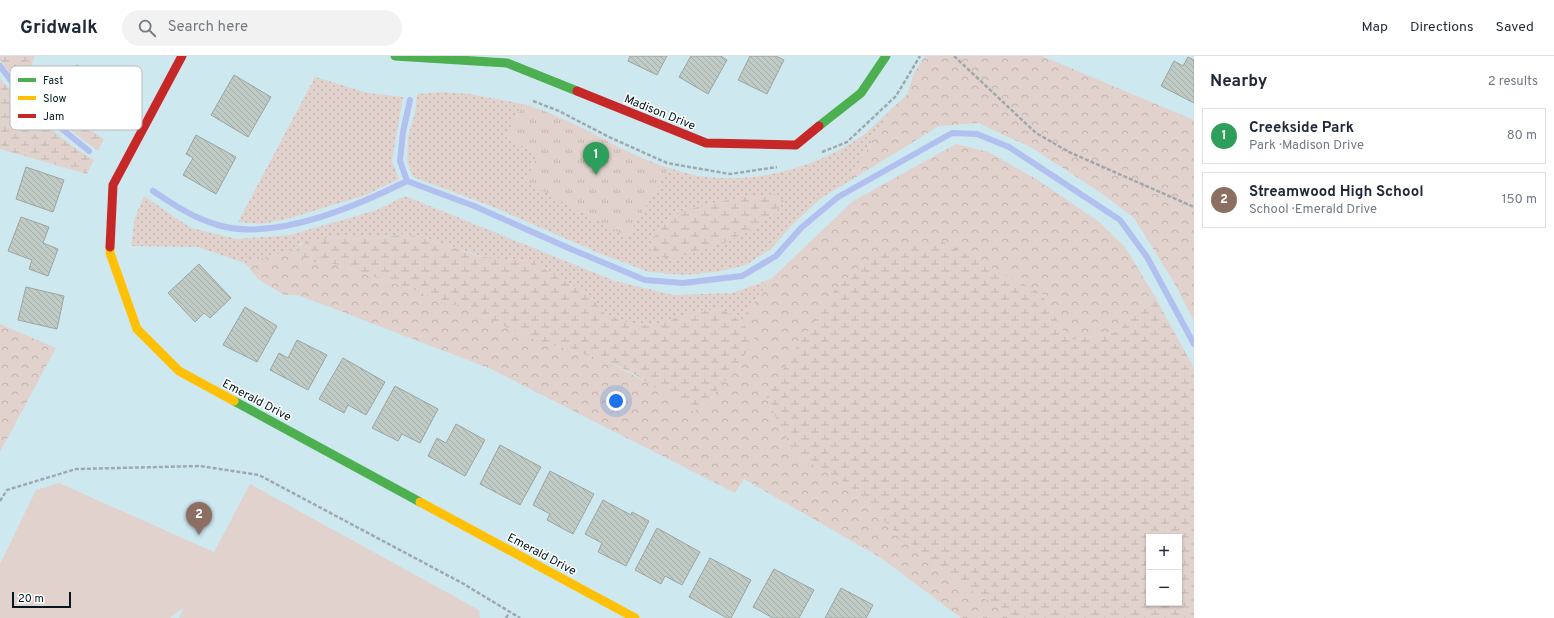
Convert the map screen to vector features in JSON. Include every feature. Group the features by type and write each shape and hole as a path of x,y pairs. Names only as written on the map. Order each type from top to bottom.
{"street":[{"name":"Emerald Drive","path":"142,130 182,56"},
{"name":"Madison Drive","path":"395,56 507,62 706,144 796,145 861,93 886,56"},
{"name":"Emerald Drive","path":"142,130 112,185 110,253 137,329 179,371 635,618"}],"path":[{"path":"954,56 1036,133 1069,152 1194,207"},
{"path":"0,501 7,490 76,469 200,466 259,476 462,583 509,613 520,618"},
{"path":"506,618 509,613"}],"green space":[{"path":"0,56 35,56 31,66 10,66 10,73 0,60"},
{"path":"925,56 1042,56 1194,120 1194,321 1172,279 1134,218 1101,193 1032,148 978,123 939,126 848,182 890,110 907,95 914,73"},
{"path":"315,77 368,93 403,97 392,161 399,179 366,195 287,219 262,224 238,222"},
{"path":"0,78 10,90 10,130 51,130 69,144 94,160 87,174 0,149"},
{"path":"444,92 469,94 523,104 506,137 539,155 627,237 669,168 699,176 719,178 759,176 779,172 798,167 836,152 863,135 890,110 848,182 821,198 792,225 771,249 746,265 716,272 685,275 649,272 601,254 491,206 413,177 407,162 408,137 415,113 417,94"},
{"path":"523,104 561,118 632,153 669,168 627,237 524,181 539,155 506,137"},
{"path":"71,130 90,130 104,139 98,151"},
{"path":"956,144 989,152 1036,179 1098,221 1125,247 1154,295 1117,332 1068,340 1042,294 794,453 849,485 893,530 964,586 1017,618 961,618 881,558 744,479 735,493 491,369 298,295 284,295 258,279 245,263 296,249 298,254 311,262 335,264 411,289 460,307 531,338 609,362 675,398 693,411 704,408 754,339 741,321 771,279 853,201"},
{"path":"775,194 784,201 775,214 751,230 724,243 672,259 653,255 652,241 661,226 668,219 679,213 734,199"},
{"path":"144,196 191,228 237,239 290,235 377,210 405,196 615,281 673,295 732,293 771,279 741,321 722,309 698,311 652,326 629,323 606,315 592,297 531,261 486,258 431,240 405,234 382,237 333,237 300,244 296,249 245,263 198,247 131,246 135,217"},
{"path":"405,234 431,240 481,257 531,261 592,297 606,315 629,323 652,326 698,311 722,309 741,321 754,339 744,356 704,408 693,411 632,373 609,362 531,338 460,307 411,289 335,264 311,262 298,254 296,249 302,244 335,237 383,237"},
{"path":"941,241 1042,294 1068,340 1117,332 1154,295 1194,368 1194,618 1017,618 964,586 893,530 849,485 794,453 766,398 793,353 834,291 875,254"},
{"path":"0,324 56,348 0,452"},
{"path":"59,483 214,552 250,484 479,610 480,618 179,618 184,607 170,618 0,618 0,564 36,490"}],"building":[{"path":"630,56 667,56 657,75 628,61"},
{"path":"691,56 721,56 727,60 708,94 679,77"},
{"path":"750,56 776,56 784,60 767,94 738,80"},
{"path":"1188,57 1194,60 1194,103 1161,86 1174,61 1183,66"},
{"path":"234,75 271,97 248,137 211,115"},
{"path":"196,135 236,157 216,194 183,175 193,158 186,154"},
{"path":"26,167 64,180 53,212 16,199"},
{"path":"21,217 49,227 43,243 58,249 48,276 29,269 32,260 8,251"},
{"path":"199,264 231,298 210,318 204,313 195,322 168,293"},
{"path":"26,287 64,296 57,329 18,320"},
{"path":"245,307 277,326 257,362 223,345"},
{"path":"297,340 327,355 308,390 270,370 279,353 288,358"},
{"path":"343,358 385,382 366,415 348,405 344,413 319,399"},
{"path":"395,386 438,409 420,443 402,434 398,441 372,428"},
{"path":"456,424 485,440 465,476 428,456 437,438 446,443"},
{"path":"500,445 541,467 520,505 480,484"},
{"path":"550,471 594,494 573,534 547,520 550,514 533,505"},
{"path":"603,500 631,515 632,512 649,521 626,566 598,552 602,543 585,534"},
{"path":"657,528 700,552 682,585 665,576 661,584 635,570"},
{"path":"710,558 751,580 731,618 727,618 689,597"},
{"path":"774,569 814,590 799,618 773,618 753,607"},
{"path":"841,588 873,605 866,618 825,618"}],"waterway":[{"path":"0,66 10,79"},
{"path":"407,181 400,161 403,132 410,100"},
{"path":"63,130 89,151"},
{"path":"153,191 184,211 200,219 218,225 240,229 264,229 315,219 364,201 407,181 474,206 645,280 683,283 742,276 776,256 801,228 838,197 952,133 977,134 1009,147 1120,220 1147,257 1194,344"}],"traffic: fast":[{"path":"395,56 507,63 577,91"},
{"path":"819,126 861,93 886,56"},
{"path":"234,401 420,502"}],"traffic: slow":[{"path":"110,247 110,253 137,329 179,371 234,401"},
{"path":"420,502 635,618"}],"traffic: jam":[{"path":"110,247 113,185 182,56"},
{"path":"577,91 706,143 796,145 819,126"}],"place":[{"name":"Creekside Park","path":"596,175"},
{"name":"Streamwood High School","path":"199,535"}]}
